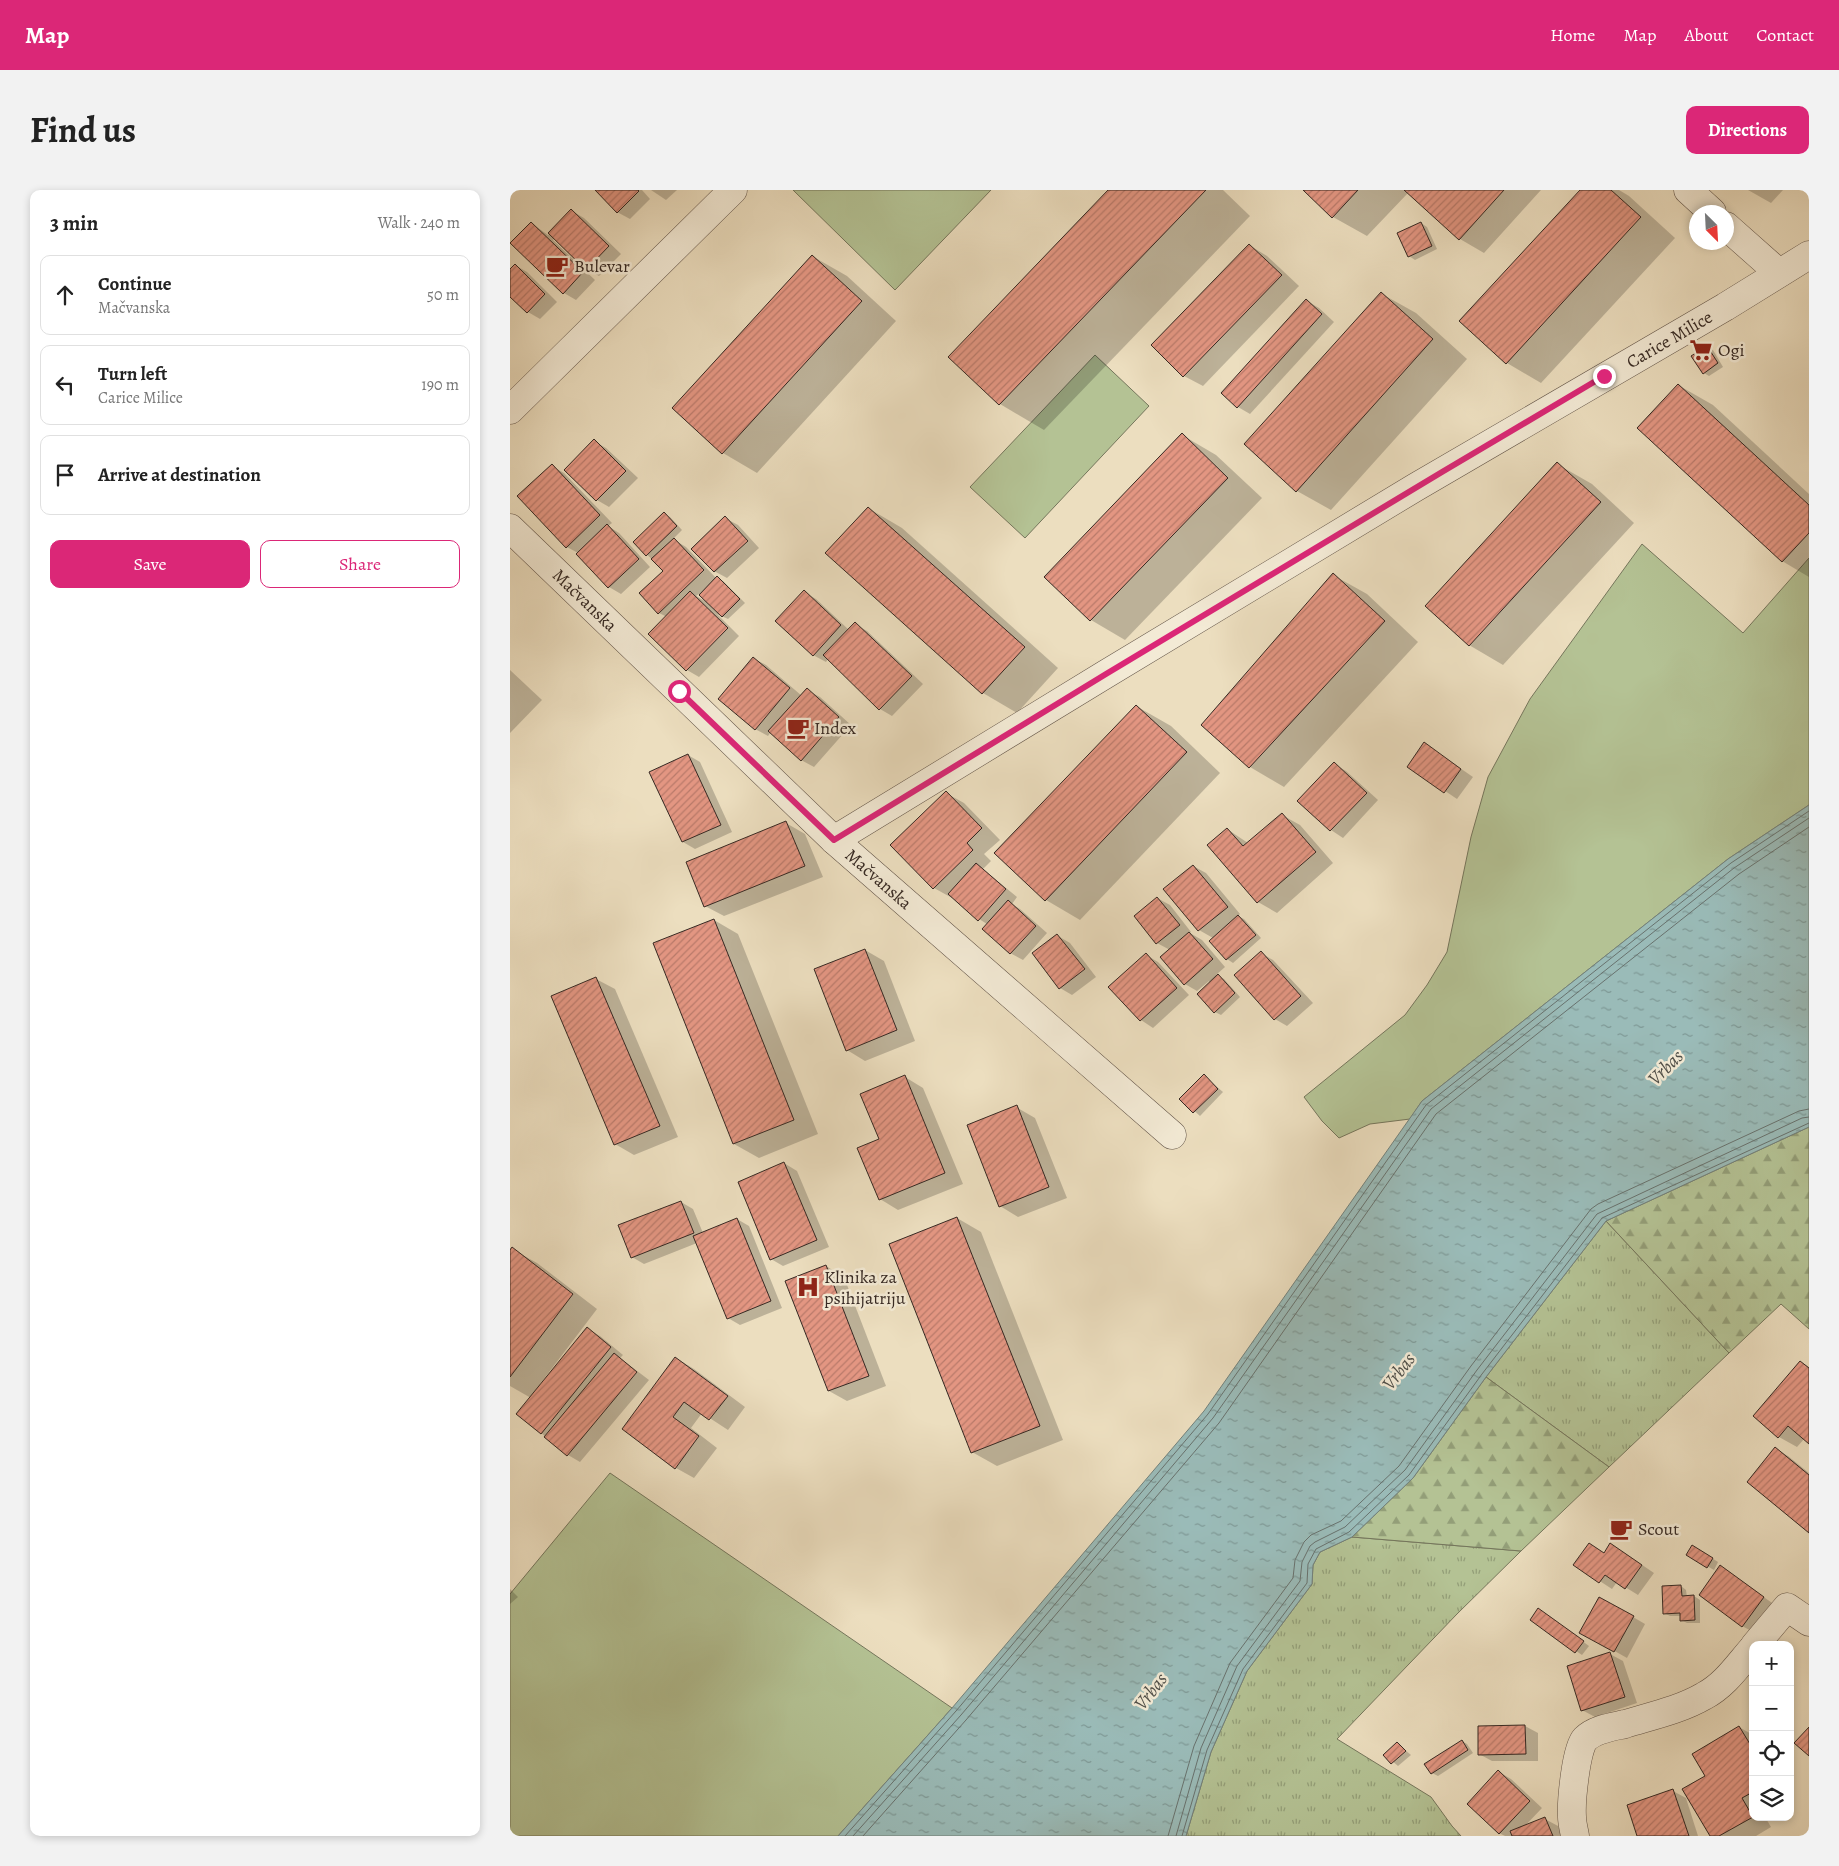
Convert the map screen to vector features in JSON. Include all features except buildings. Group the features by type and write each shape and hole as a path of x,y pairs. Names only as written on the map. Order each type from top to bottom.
{"street":[{"path":"510,410 733,190"},
{"path":"1688,190 1704,205"},
{"path":"1734,233 1779,273"},
{"name":"Carice Milice","path":"834,840 1063,699 1416,487 1809,255"},
{"name":"Mačvanska","path":"510,528 834,840 1172,1135"},
{"path":"1758,1641 1787,1606 1809,1622"},
{"path":"1575,1836 1572,1817 1575,1778 1582,1742 1587,1737 1602,1730 1674,1709 1704,1697 1723,1683 1749,1652"}],"green space":[{"path":"793,190 991,190 895,290"},
{"path":"1095,355 1149,406 1025,538 970,487"},
{"path":"1642,544 1743,633 1809,558 1809,805 1728,859 1422,1101 1410,1119 1370,1124 1339,1138 1322,1121 1304,1097 1405,1015 1427,985 1447,952 1471,837 1488,777 1530,699"},
{"path":"1809,1127 1809,1329 1781,1304 1729,1353 1606,1221"},
{"path":"1606,1221 1729,1353 1609,1467 1486,1377"},
{"path":"1486,1377 1609,1467 1521,1551 1352,1537 1413,1478"},
{"path":"610,1473 952,1708 838,1836 510,1836 510,1594"},
{"path":"1352,1537 1521,1551 1457,1614 1337,1739 1431,1797 1461,1836 1186,1836 1211,1752 1247,1671 1312,1584 1313,1565 1320,1552"}],"water":[{"name":"Vrbas","path":"1809,805 1809,1127 1606,1221 1486,1377 1413,1478 1352,1537 1320,1552 1313,1565 1312,1584 1247,1671 1211,1752 1186,1836 838,1836 952,1708 1204,1411 1422,1101 1728,859"}],"place":[{"name":"Bulevar","path":"557,266"},
{"name":"Ogi","path":"1701,350"},
{"name":"Index","path":"798,728"},
{"name":"Klinika za psihijatriju","path":"808,1287"},
{"name":"Scout","path":"1621,1529"}],"route":[{"path":"679,691 834,840 1106,674 1604,376"}]}
